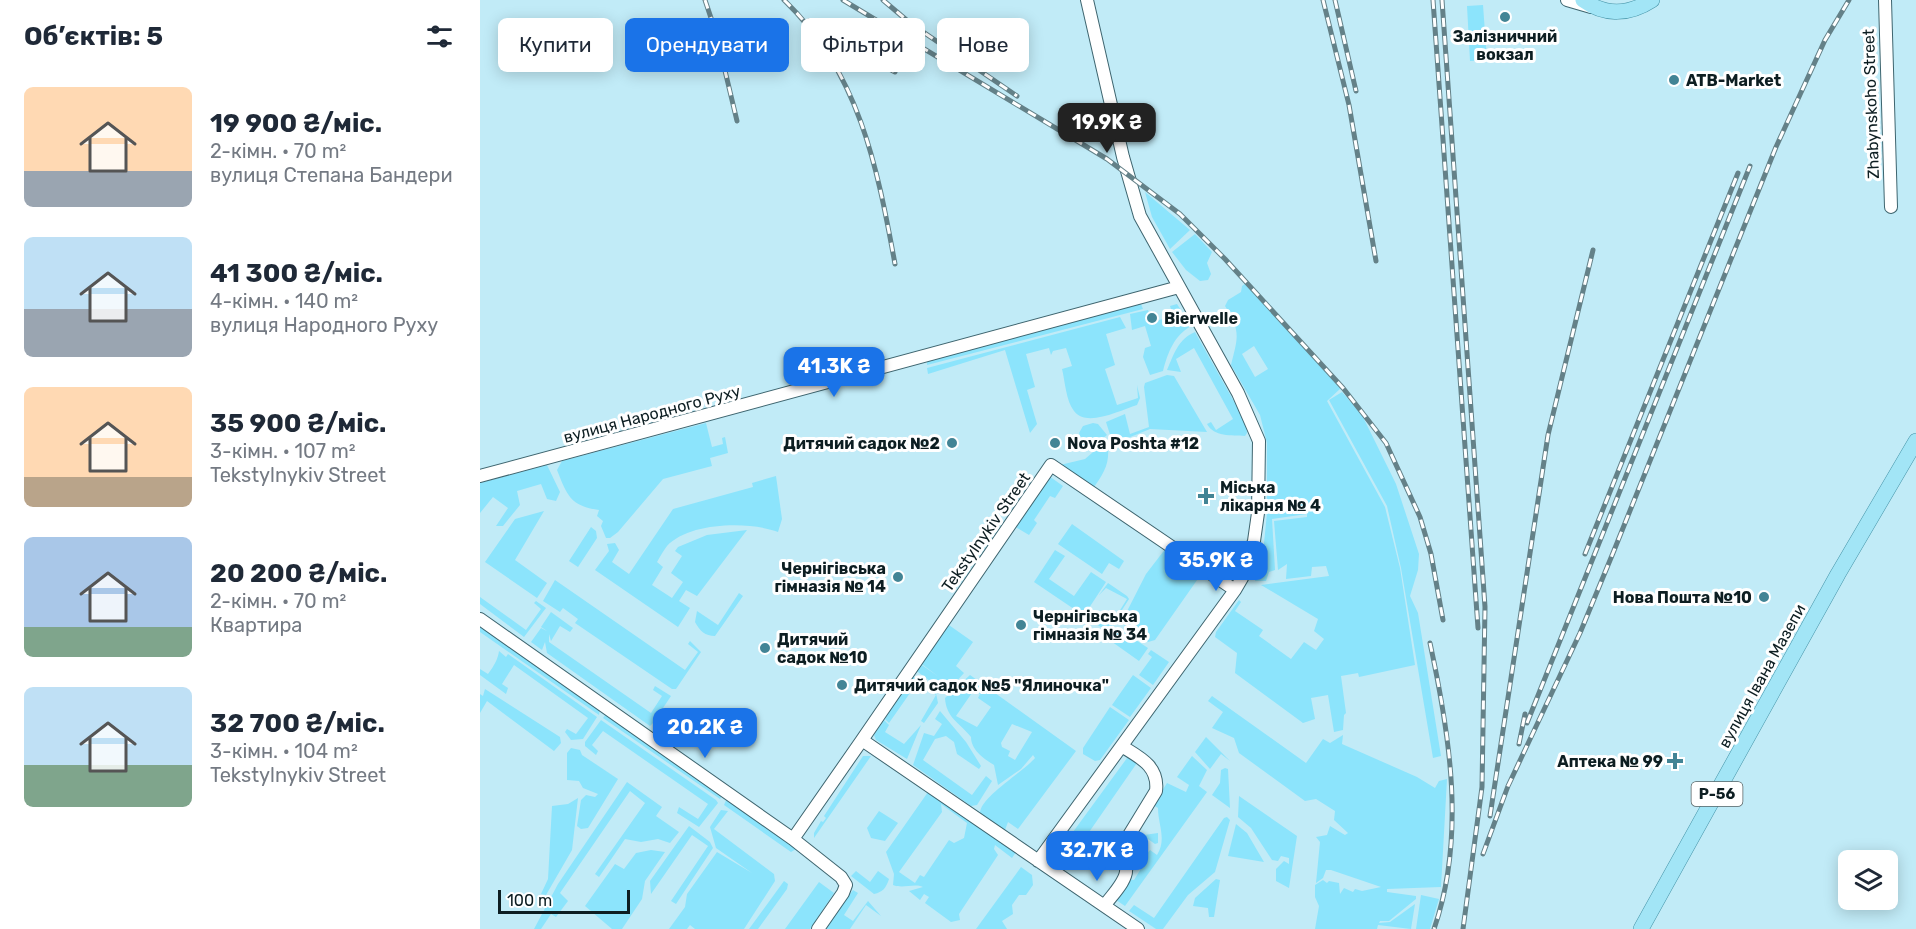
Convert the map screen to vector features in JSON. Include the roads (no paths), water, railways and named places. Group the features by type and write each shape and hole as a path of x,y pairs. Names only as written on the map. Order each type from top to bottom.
{"main road":[{"path":"1589,4 1612,12 1628,12 1652,0"},
{"name":"вулиця Івана Мазепи","path":"1641,929 1838,574 1916,441"}],"street":[{"path":"1038,861 1235,590 1242,578 1254,541 1258,513 1259,441 1238,393 1140,216 1123,157 1087,0"},
{"path":"1567,0 1589,4"},
{"name":"Zhabynskoho Street","path":"1885,0 1891,207"},
{"name":"вулиця Народного Руху","path":"480,476 778,398 1179,287"},
{"name":"Tekstylnykiv Street","path":"793,839 1051,465 1235,590"},
{"path":"480,620 793,839 841,877 846,885 843,893 818,929"},
{"path":"862,740 1138,929"},
{"path":"1105,905 1125,877 1126,870 1119,856 1120,850 1156,791 1157,782 1154,770 1123,747"}],"railway":[{"path":"705,0 716,33 737,121"},
{"path":"784,0 810,28 830,58 861,122 881,192 895,264"},
{"path":"843,0 1107,159 1180,214 1225,259 1343,388 1386,443 1420,517 1431,554 1443,620"},
{"path":"883,0 910,23 1017,96"},
{"path":"1323,0 1349,105 1376,261"},
{"path":"1335,0 1356,91"},
{"path":"1433,0 1478,628"},
{"path":"1442,0 1485,607 1482,787 1463,929"},
{"path":"1483,854 1508,786 1580,633 1776,147 1825,40 1849,0"},
{"path":"1527,723 1750,166"},
{"path":"1585,554 1738,173"},
{"path":"1490,816 1548,435 1593,250"},
{"path":"1430,643 1444,714 1452,786 1450,859 1444,894 1434,929"},
{"path":"1519,744 1525,714"}],"place":[{"name":"Залізничний вокзал","path":"1505,17"},
{"name":"ATB-Market","path":"1674,80"},
{"name":"Bierwelle","path":"1152,318"},
{"name":"Дитячий садок №2","path":"952,443"},
{"name":"Nova Poshta #12","path":"1055,443"},
{"name":"Міська лікарня № 4","path":"1206,496"},
{"name":"Чернігівська гімназія № 14","path":"898,577"},
{"name":"Нова Пошта №10","path":"1764,597"},
{"name":"Чернігівська гімназія № 34","path":"1021,625"},
{"name":"Дитячий садок №10","path":"765,648"},
{"name":"Дитячий садок №5 \"Ялиночка\"","path":"842,685"},
{"name":"Аптека № 99","path":"1675,761"}]}
